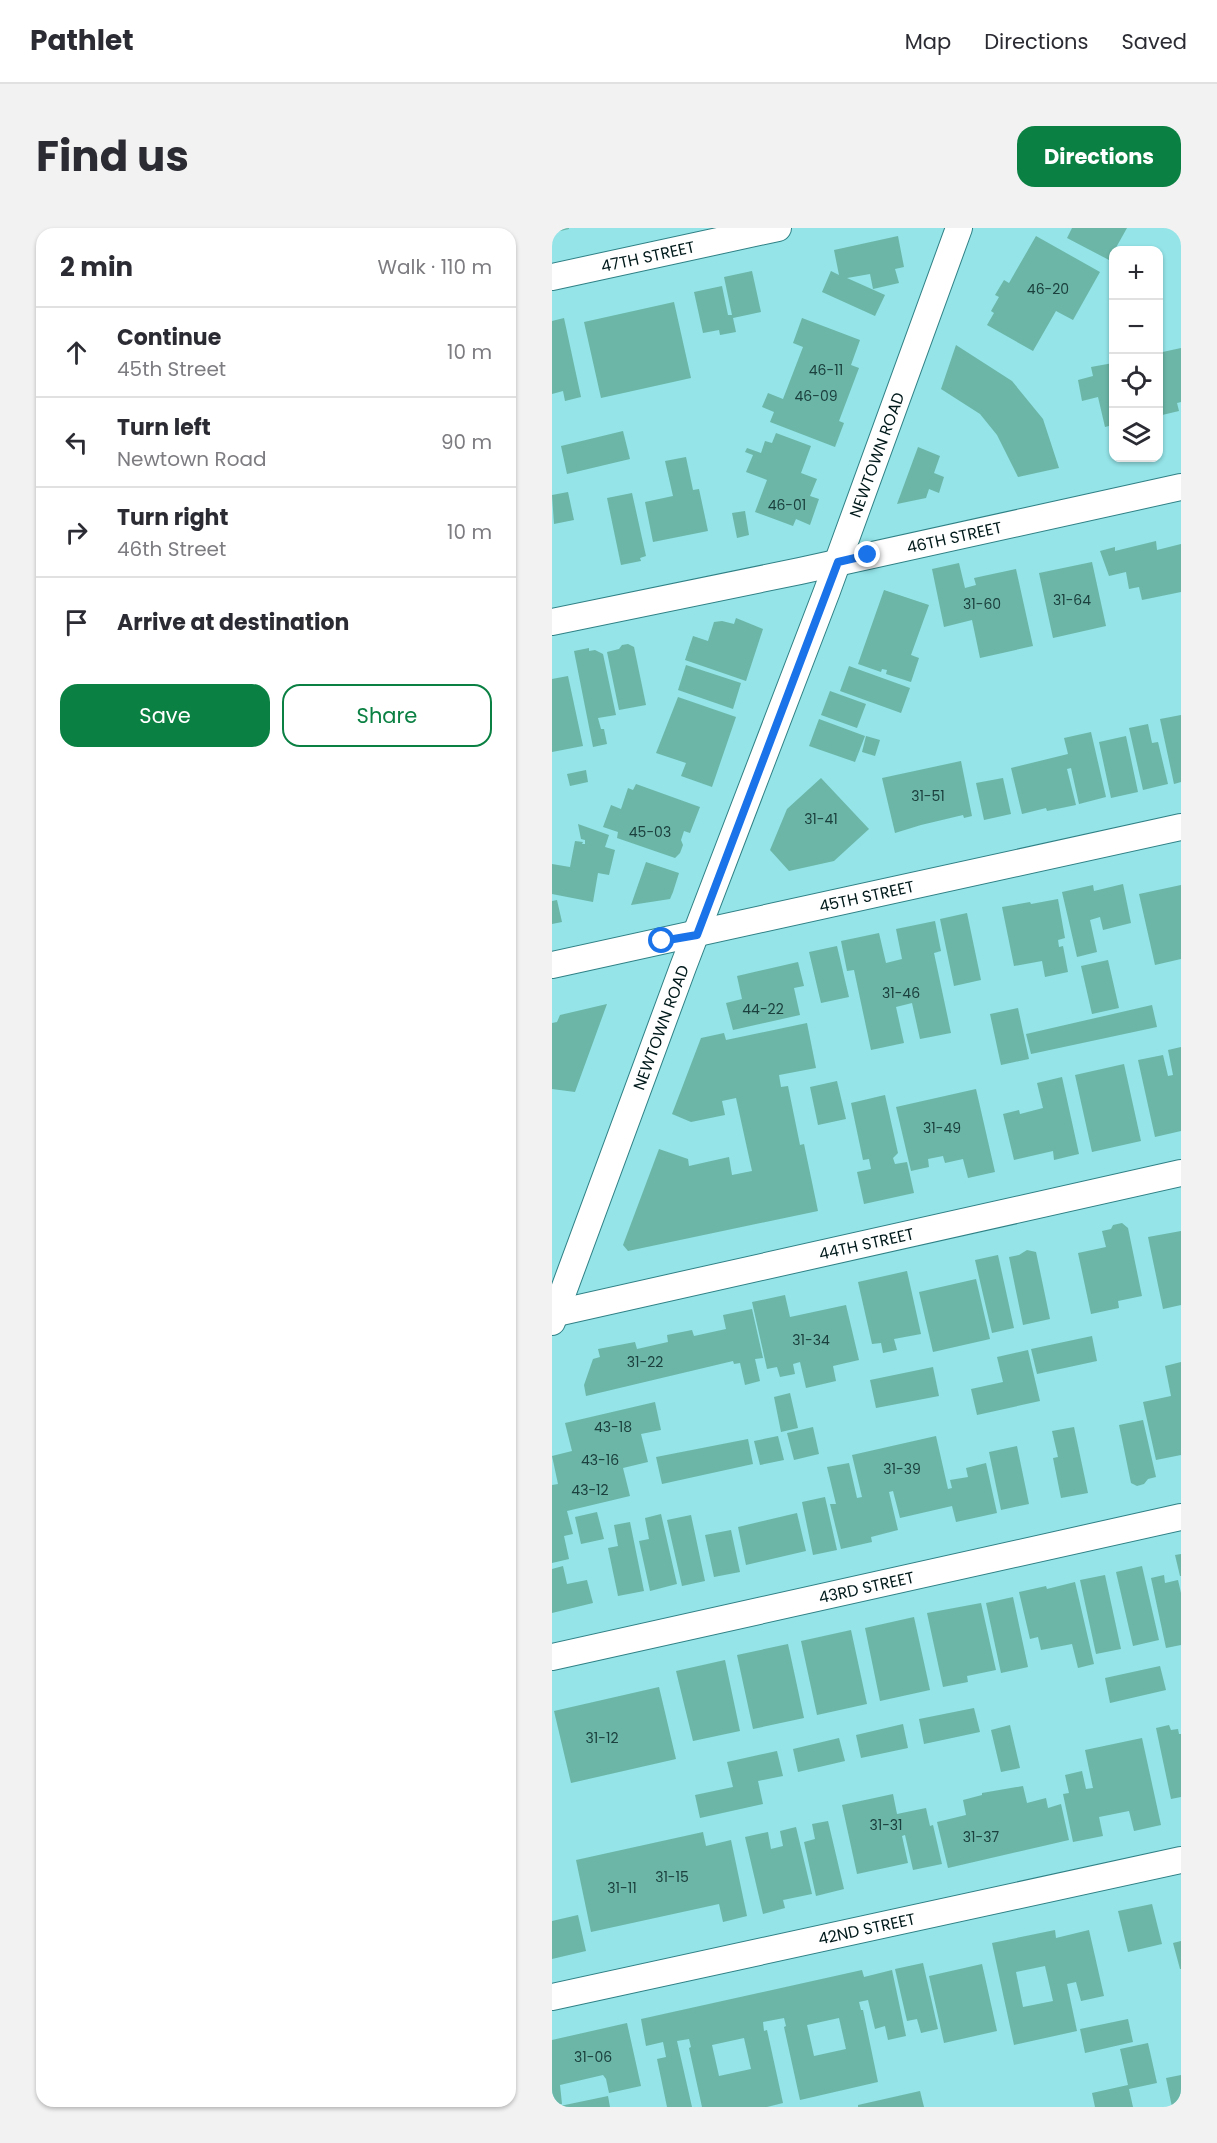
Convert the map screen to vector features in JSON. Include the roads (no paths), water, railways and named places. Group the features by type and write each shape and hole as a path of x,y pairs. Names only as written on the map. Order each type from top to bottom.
{"street":[{"name":"47TH STREET","path":"552,277 778,228"},
{"name":"NEWTOWN ROAD","path":"553,1316 838,562 958,228"},
{"name":"46TH STREET","path":"552,622 1181,487"},
{"name":"45TH STREET","path":"552,965 1181,828"},
{"name":"44TH STREET","path":"553,1316 1181,1173"},
{"name":"43RD STREET","path":"552,1657 1181,1518"},
{"name":"42ND STREET","path":"552,1997 1181,1860"}]}
